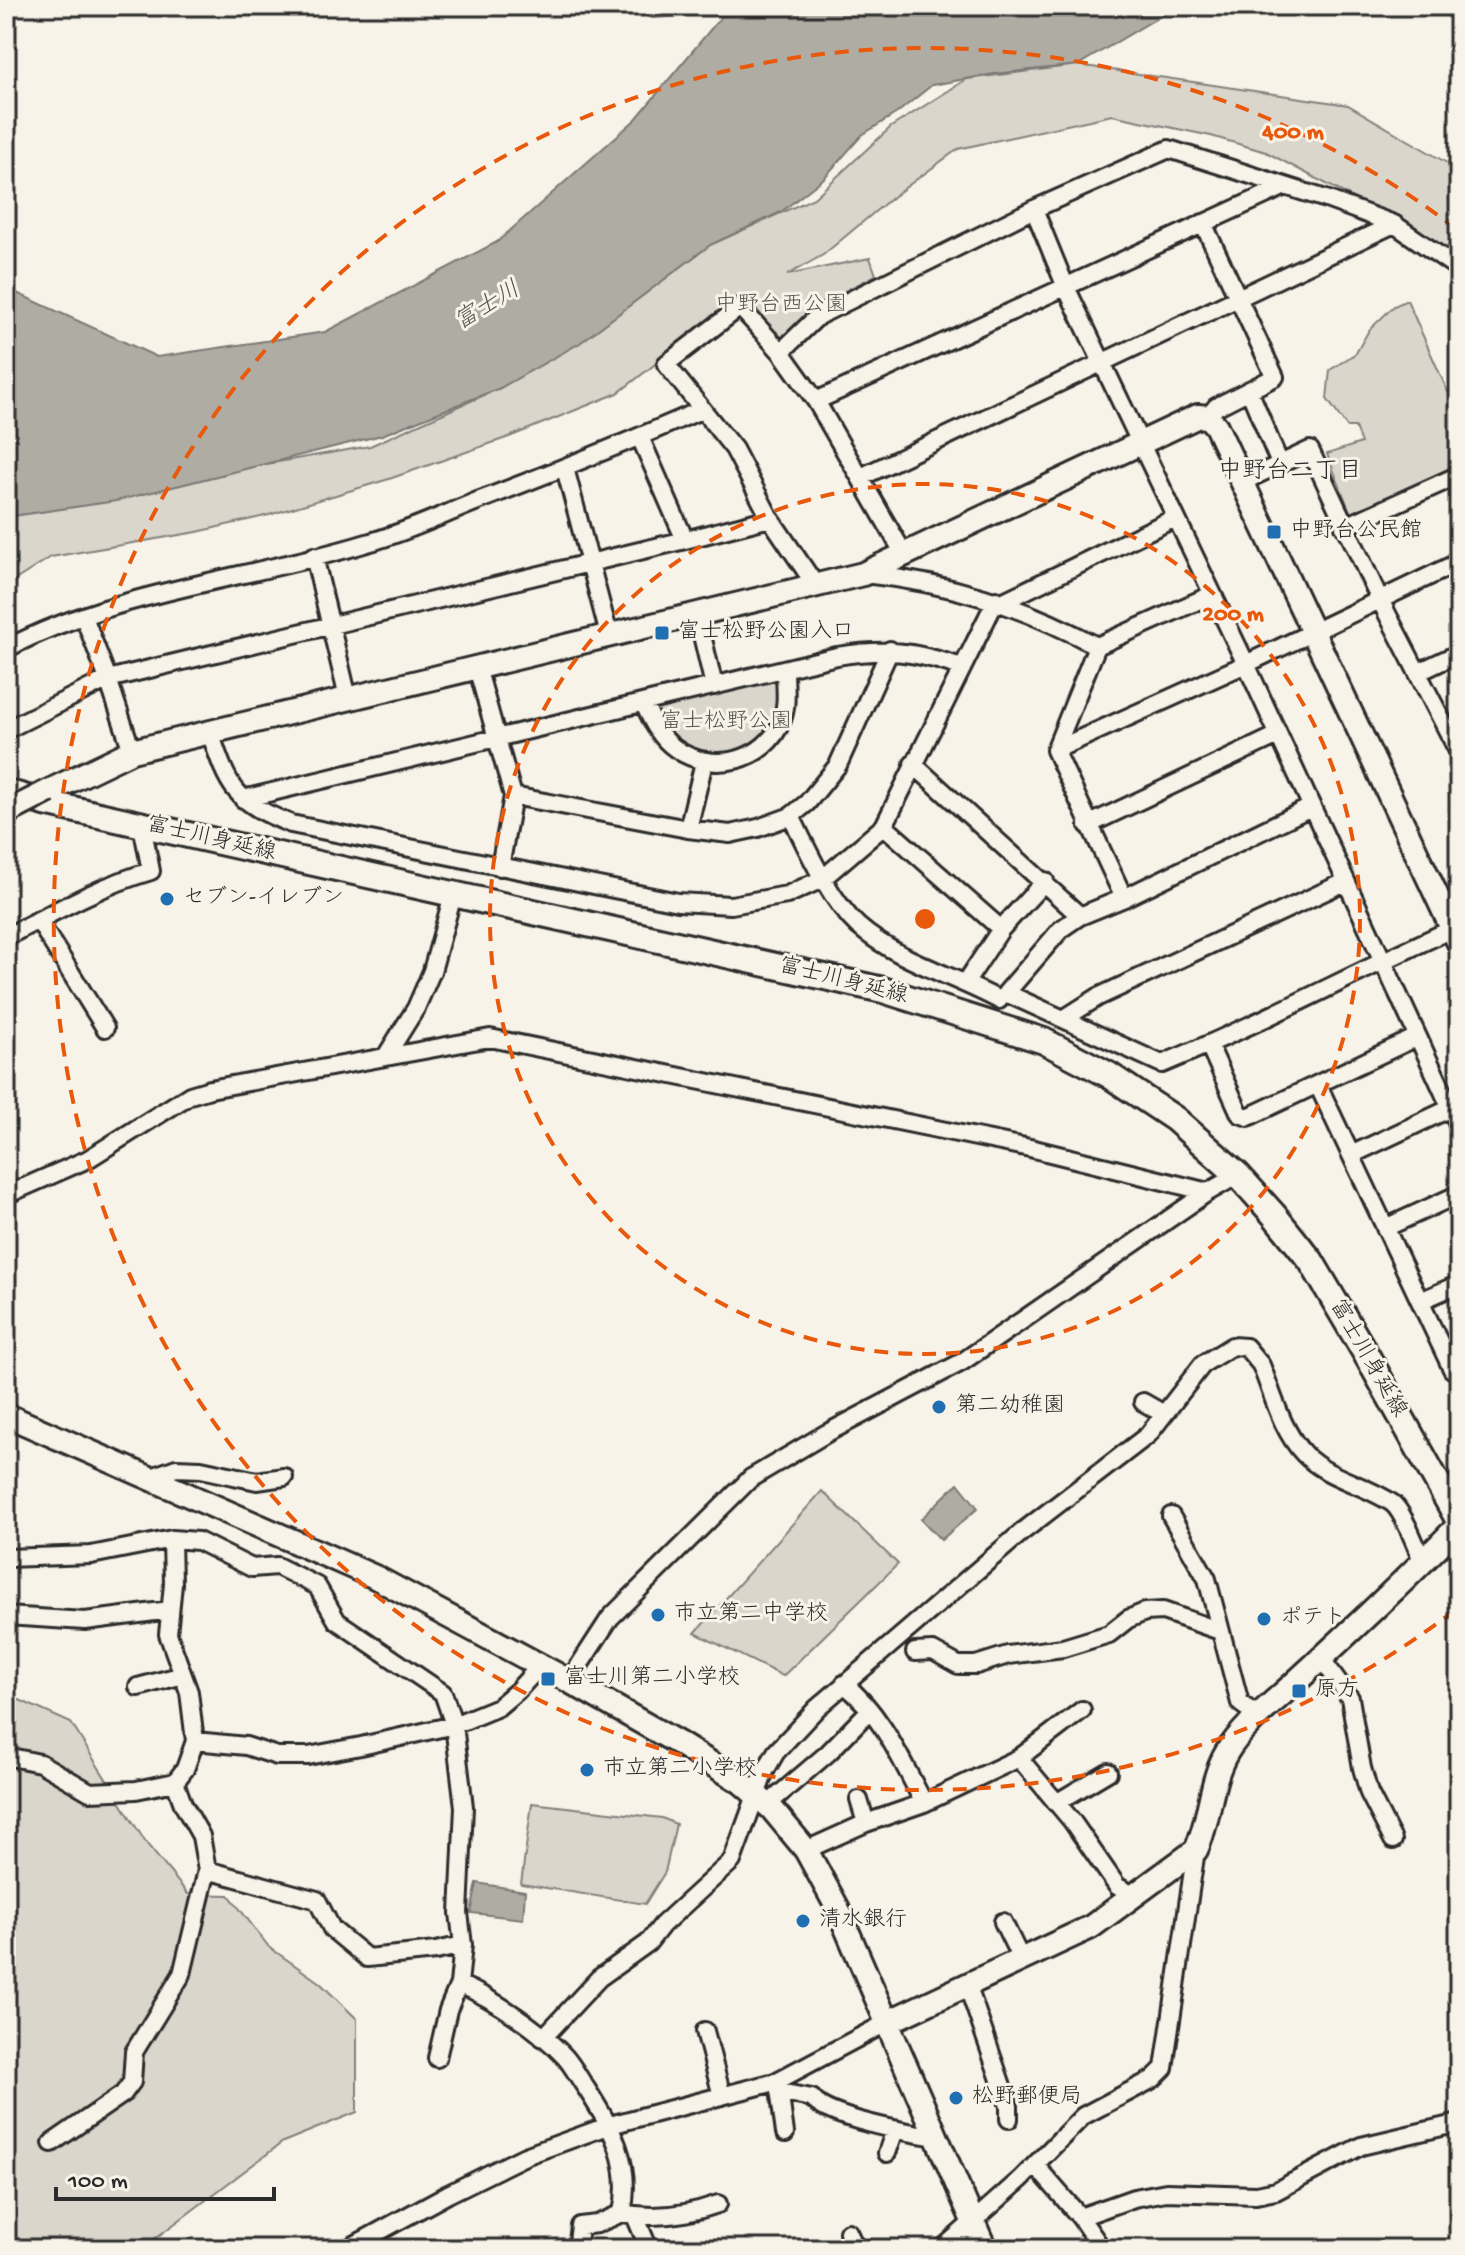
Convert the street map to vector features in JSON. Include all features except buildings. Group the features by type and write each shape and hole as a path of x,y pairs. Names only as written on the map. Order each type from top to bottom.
{"main road":[{"name":"富士川身延線","path":"6,792 883,990 1044,1041 1109,1075 1175,1119 1238,1175 1311,1261 1459,1523"}],"street":[{"path":"781,352 818,316 1034,209 1169,149 1394,224 1459,269"},
{"path":"816,401 1283,187"},
{"path":"1034,209 1065,285 1246,664 1459,1126"},
{"path":"1203,223 1275,377 1216,407 1208,417"},
{"path":"861,477 1394,224"},
{"path":"816,586 770,518 734,449 666,364 740,307 781,352 816,401 904,554"},
{"path":"1249,390 1280,464"},
{"path":"6,649 84,617 154,596 369,543 565,468 701,410"},
{"path":"6,813 132,751 863,574 1198,416 1208,417 1216,426 1457,933 1382,960 1209,1045 1162,1064 1006,993 1061,929 1080,916 1124,898 1311,807"},
{"path":"640,437 685,540"},
{"path":"1242,482 1310,450 1380,600 1458,748"},
{"path":"565,468 609,635"},
{"path":"1344,527 1459,475"},
{"path":"6,730 108,679 770,518"},
{"path":"210,732 224,776 243,799 259,811 291,824 678,902 731,905 787,895 822,879 884,826 961,667 999,601 1175,518"},
{"path":"314,556 348,698"},
{"path":"1055,750 1246,664 1459,562"},
{"path":"863,574 910,578 999,601 1054,623 1097,646"},
{"path":"1124,898 1055,750 1097,646 1211,595"},
{"path":"697,614 714,686"},
{"path":"84,617 132,751"},
{"path":"243,799 837,656 890,650 929,656 961,667"},
{"path":"513,796 730,834 791,816 807,803 838,765 890,650"},
{"path":"1419,672 1459,653"},
{"path":"477,667 513,796 500,867"},
{"path":"644,704 657,731 676,749 704,762 738,760 763,747 782,720 785,670"},
{"path":"1088,825 1278,735"},
{"path":"688,829 704,762"},
{"path":"913,764 1080,916"},
{"path":"791,816 822,879 857,925 898,953 999,1000"},
{"path":"6,937 118,881 151,871 142,825"},
{"path":"884,826 1001,929"},
{"path":"966,982 1001,929 1045,881"},
{"path":"1065,1018 1098,997 1345,882"},
{"path":"386,1056 416,1008 432,971 453,895"},
{"path":"38,920 105,1028"},
{"path":"1209,1045 1240,1114 1248,1117 1417,1037"},
{"path":"6,1195 88,1159 190,1095 490,1038 1030,1148 1208,1192"},
{"path":"1318,1085 1452,1369 1459,1370"},
{"path":"1351,1155 1451,1108"},
{"path":"569,1681 610,1618 751,1478 827,1433 962,1362 1208,1192 1238,1175"},
{"path":"1385,1228 1459,1194"},
{"path":"1420,1301 1459,1284"},
{"path":"543,2038 599,1978 648,1943 662,1925 732,1861 761,1800 776,1752 844,1684 1022,1532 1148,1435 1203,1364 1232,1346 1246,1347 1261,1365 1288,1431 1304,1454 1349,1483 1394,1504 1423,1563"},
{"path":"1143,1402 1164,1414"},
{"path":"6,1415 375,1577 541,1665 741,1782 806,1850 837,1907 985,2249"},
{"path":"149,1478 172,1461 257,1481 284,1477"},
{"path":"1171,1516 1207,1579 1240,1703 1259,1717"},
{"path":"942,2249 1035,2165 1083,2116 1153,2079 1164,2068 1196,1850 1203,1835 1217,1770 1229,1748 1259,1717 1423,1563 1459,1523"},
{"path":"6,1558 91,1555 172,1539 198,1541 252,1568 277,1566 317,1586 337,1621 443,1693 454,1725 464,1807 459,1913 463,1945 459,1984 448,2010 437,2058"},
{"path":"6,1756 40,1763 90,1792 136,1790 175,1782 185,1769 195,1741 189,1692 168,1634 173,1584 172,1539"},
{"path":"6,1616 85,1621 170,1610"},
{"path":"915,1652 933,1651 958,1665 976,1665 1008,1655 1063,1648 1109,1634 1128,1619 1145,1612 1163,1611 1220,1631"},
{"path":"1321,1658 1350,1698 1369,1793 1393,1840"},
{"path":"195,1741 246,1746 277,1756 308,1756 454,1725 498,1707 541,1665"},
{"path":"138,1687 183,1675"},
{"path":"844,1684 860,1697 885,1730 924,1803"},
{"path":"761,1800 828,1753 870,1710"},
{"path":"806,1850 866,1823 924,1803 1019,1758 1082,1710"},
{"path":"1019,1758 1117,1886 1135,1897"},
{"path":"1056,1803 1108,1772"},
{"path":"52,2143 123,2094 132,2082 134,2052 182,1974 207,1870 201,1836 175,1782"},
{"path":"859,1800 866,1823"},
{"path":"347,2249 525,2156 610,2125 722,2096 778,2086 888,2022 1091,1927 1196,1850"},
{"path":"207,1870 317,1900 332,1929 367,1958 424,1953 463,1945"},
{"path":"1003,1922 1021,1959"},
{"path":"459,1984 477,1992 566,2058 610,2125 626,2181 628,2214 649,2249"},
{"path":"967,1984 1009,2106 1009,2119"},
{"path":"705,2031 722,2096"},
{"path":"778,2086 812,2098 817,2105 895,2130 937,2137"},
{"path":"778,2086 785,2133"},
{"path":"1080,2217 1134,2198 1166,2192 1256,2195 1276,2191 1361,2146 1459,2123"},
{"path":"887,2153 895,2130"},
{"path":"1035,2165 1080,2217 1102,2249"},
{"path":"577,2249 580,2226 628,2214 692,2213 718,2204"},
{"path":"848,2232 856,2249"}],"green space":[{"name":"中野台西公園","path":"1078,65 1348,105 1459,170 1459,254 1266,152 1211,136 1112,115 958,149 894,196 823,255 787,275 870,258 876,275 816,306 781,344 726,309 618,393 509,437 389,479 269,515 197,532 51,557 6,586 6,515 175,486 261,465 370,446 500,388 606,323 710,245 814,198 891,127 967,79"},
{"path":"1407,300 1448,392 1459,385 1459,464 1351,514 1327,454 1361,443 1355,427 1347,427 1327,399 1330,370 1356,353 1369,330 1394,306"},
{"name":"富士松野公園","path":"779,676 780,705 772,729 757,747 729,757 687,750 665,731 652,706"},
{"path":"822,1491 898,1564 783,1676 695,1633"},
{"path":"6,1694 71,1723 146,1843 188,1894 229,1895 269,1947 320,1983 357,2019 357,2112 283,2142 141,2249 6,2249"},
{"path":"532,1803 662,1818 676,1824 665,1872 645,1904 521,1884"}],"water":[{"name":"富士川","path":"730,6 1177,6 1078,65 994,74 932,85 897,113 862,135 824,178 781,212 710,245 580,343 500,388 382,435 116,501 6,517 6,288 157,357 325,332 497,242 636,119"},
{"path":"958,1483 978,1508 941,1540 921,1519"},
{"path":"477,1883 525,1891 523,1919 471,1913"}],"waterway":[{"path":"623,6 653,17 709,13 726,15"}],"place":[{"name":"中野台公民館","path":"1274,532"},
{"name":"富士松野公園入口","path":"662,633"},
{"name":"セブン-イレブン","path":"167,899"},
{"name":"第二幼稚園","path":"939,1407"},
{"name":"市立第二中学校","path":"658,1615"},
{"name":"ポテト","path":"1264,1619"},
{"name":"富士川第二小学校","path":"548,1679"},
{"name":"原方","path":"1299,1691"},
{"name":"市立第二小学校","path":"587,1770"},
{"name":"清水銀行","path":"803,1921"},
{"name":"松野郵便局","path":"956,2098"}],"district":[{"name":"中野台二丁目","path":"1290,472"}]}
